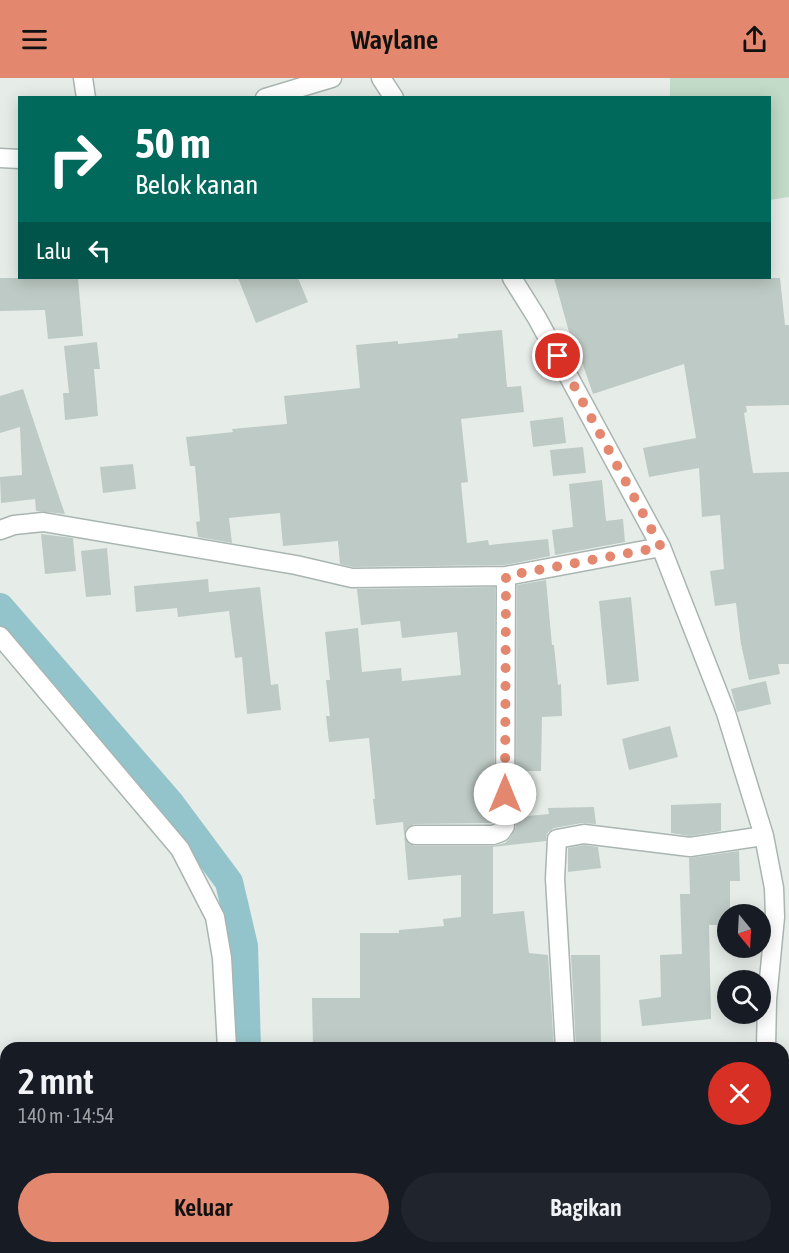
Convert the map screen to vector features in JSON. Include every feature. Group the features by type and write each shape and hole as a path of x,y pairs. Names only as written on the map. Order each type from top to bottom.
{"street":[{"path":"83,78 86,96"},
{"path":"272,96 332,78"},
{"path":"381,78 393,96"},
{"path":"0,158 18,159"},
{"path":"513,279 537,318 661,547 726,713 764,836 774,888 775,917 767,1000 766,1042"},
{"path":"0,530 14,525 43,522 296,565 352,578 506,576 661,547"},
{"path":"415,836 493,835 501,832 505,826 506,576"},
{"path":"0,636 180,849 196,877 216,917 222,958 226,1042"},
{"path":"564,1042 555,879 557,839 584,834 690,847 764,836"}],"green space":[{"path":"670,78 789,78 789,197 771,200 771,96 670,96"}],"building":[{"path":"0,278 78,279 83,336 48,339 45,310 0,311"},
{"path":"780,278 785,325 789,325 789,405 746,406 747,412 744,413 753,473 789,472 789,664 778,664 780,674 749,680 741,644 736,603 715,606 710,571 724,569 720,515 702,517 699,468 649,477 643,448 696,438 684,364 593,394 574,339 571,339 554,279"},
{"path":"238,279 298,279 308,302 256,323"},
{"path":"502,330 507,387 521,386 524,412 461,419 468,482 461,483 467,543 488,540 489,545 548,539 550,556 505,565 353,567 340,564 338,541 283,546 280,513 229,518 232,543 198,537 196,522 200,521 195,466 190,466 186,437 233,432 232,429 287,424 284,396 360,388 356,345 398,341 398,344 458,338 458,334"},
{"path":"97,342 100,369 94,369 98,416 65,420 63,393 69,393 64,346"},
{"path":"23,389 65,514 36,511 35,499 1,503 0,477 22,475 20,427 0,433 0,396"},
{"path":"563,417 566,443 533,447 530,421"},
{"path":"583,447 586,473 553,476 550,450"},
{"path":"133,464 136,489 103,493 100,467"},
{"path":"602,480 606,521 623,519 625,542 555,555 552,530 573,527 569,484"},
{"path":"41,534 73,538 76,571 45,574"},
{"path":"107,548 111,595 86,597 81,551"},
{"path":"208,579 209,592 260,587 271,685 278,684 281,710 247,714 242,657 235,658 229,611 178,617 177,608 136,612 134,586"},
{"path":"546,580 552,645 554,645 558,685 561,684 562,716 542,717 541,771 516,771 517,585"},
{"path":"495,587 494,823 414,824 406,829 404,835 403,822 376,825 369,738 329,742 326,716 330,716 326,680 330,680 325,632 358,628 362,672 401,668 402,681 461,675 457,632 402,638 400,621 361,625 357,589"},
{"path":"631,597 639,681 607,685 599,601"},
{"path":"766,681 771,704 737,712 731,689"},
{"path":"670,726 678,757 629,770 622,739"},
{"path":"721,803 721,831 690,836 671,833 671,805"},
{"path":"594,807 596,824 582,823 554,828 547,833 546,841 493,847 493,914 524,911 529,953 548,955 554,1042 313,1042 312,998 360,998 360,933 399,933 399,930 444,926 443,919 461,917 461,875 408,880 404,836 409,844 415,846 493,846 505,843 510,838 516,827 516,817 549,814 548,808"},
{"path":"584,845 598,847 601,868 568,872 568,848"},
{"path":"739,851 740,881 730,881 730,904 717,904 717,925 709,925 711,1019 642,1026 639,1000 661,997 660,955 682,954 680,894 690,894 689,858"},
{"path":"571,955 600,955 601,1042 576,1042"}],"waterway":[{"path":"0,607 171,804 229,882 244,946 247,1042"}],"route":[{"path":"505,794 506,576 661,547 558,356"}]}
